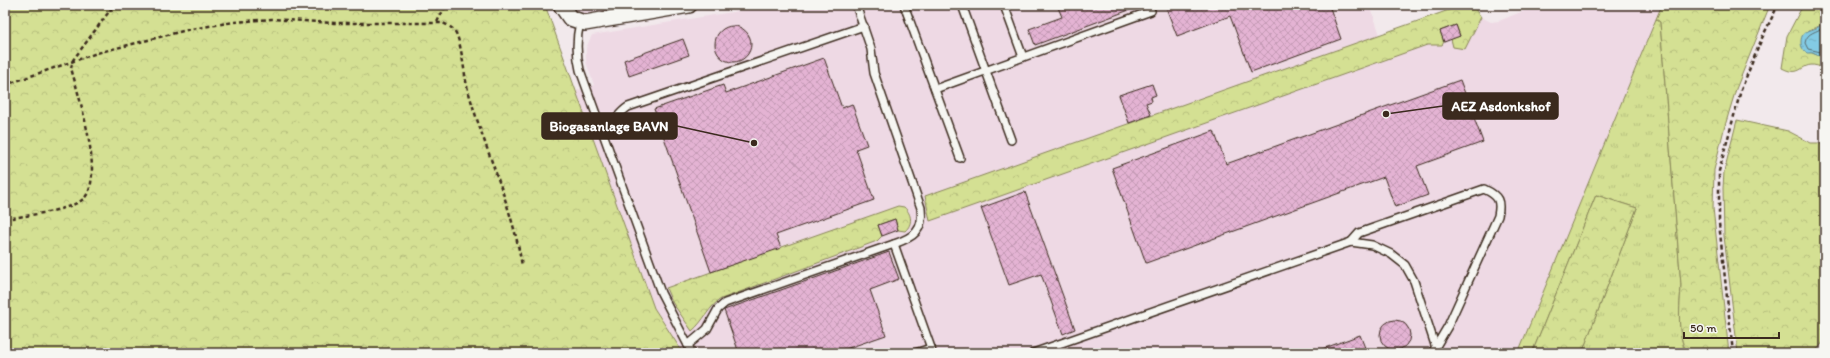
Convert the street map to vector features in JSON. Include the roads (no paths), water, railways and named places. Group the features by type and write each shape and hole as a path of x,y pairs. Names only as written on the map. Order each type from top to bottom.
{"street":[{"path":"561,5 570,18 580,22 590,22 689,5"}],"lane":[{"path":"688,345 707,329 718,309 726,303 905,240 917,231 922,216 920,208 874,73 873,54 856,5"},
{"path":"904,5 960,158"},
{"path":"962,5 1011,140"},
{"path":"1004,5 1023,57"},
{"path":"934,88 1151,11"},
{"path":"580,22 577,57 662,294 668,309 692,353"},
{"path":"602,130 613,124 623,110 628,107 864,26"},
{"path":"1351,242 1359,233 1484,189 1494,194 1500,205 1498,216 1448,326 1435,344 1432,353"},
{"path":"1033,353 1351,242 1372,245 1391,254 1406,265 1414,281 1435,344"},
{"path":"894,244 931,350 915,353"}],"water":[{"path":"1825,19 1825,58 1804,51 1801,42 1805,32 1818,27"}],"place":[{"name":"AEZ Asdonkshof","path":"1386,114"},
{"name":"Biogasanlage BAVN","path":"754,143"}]}
